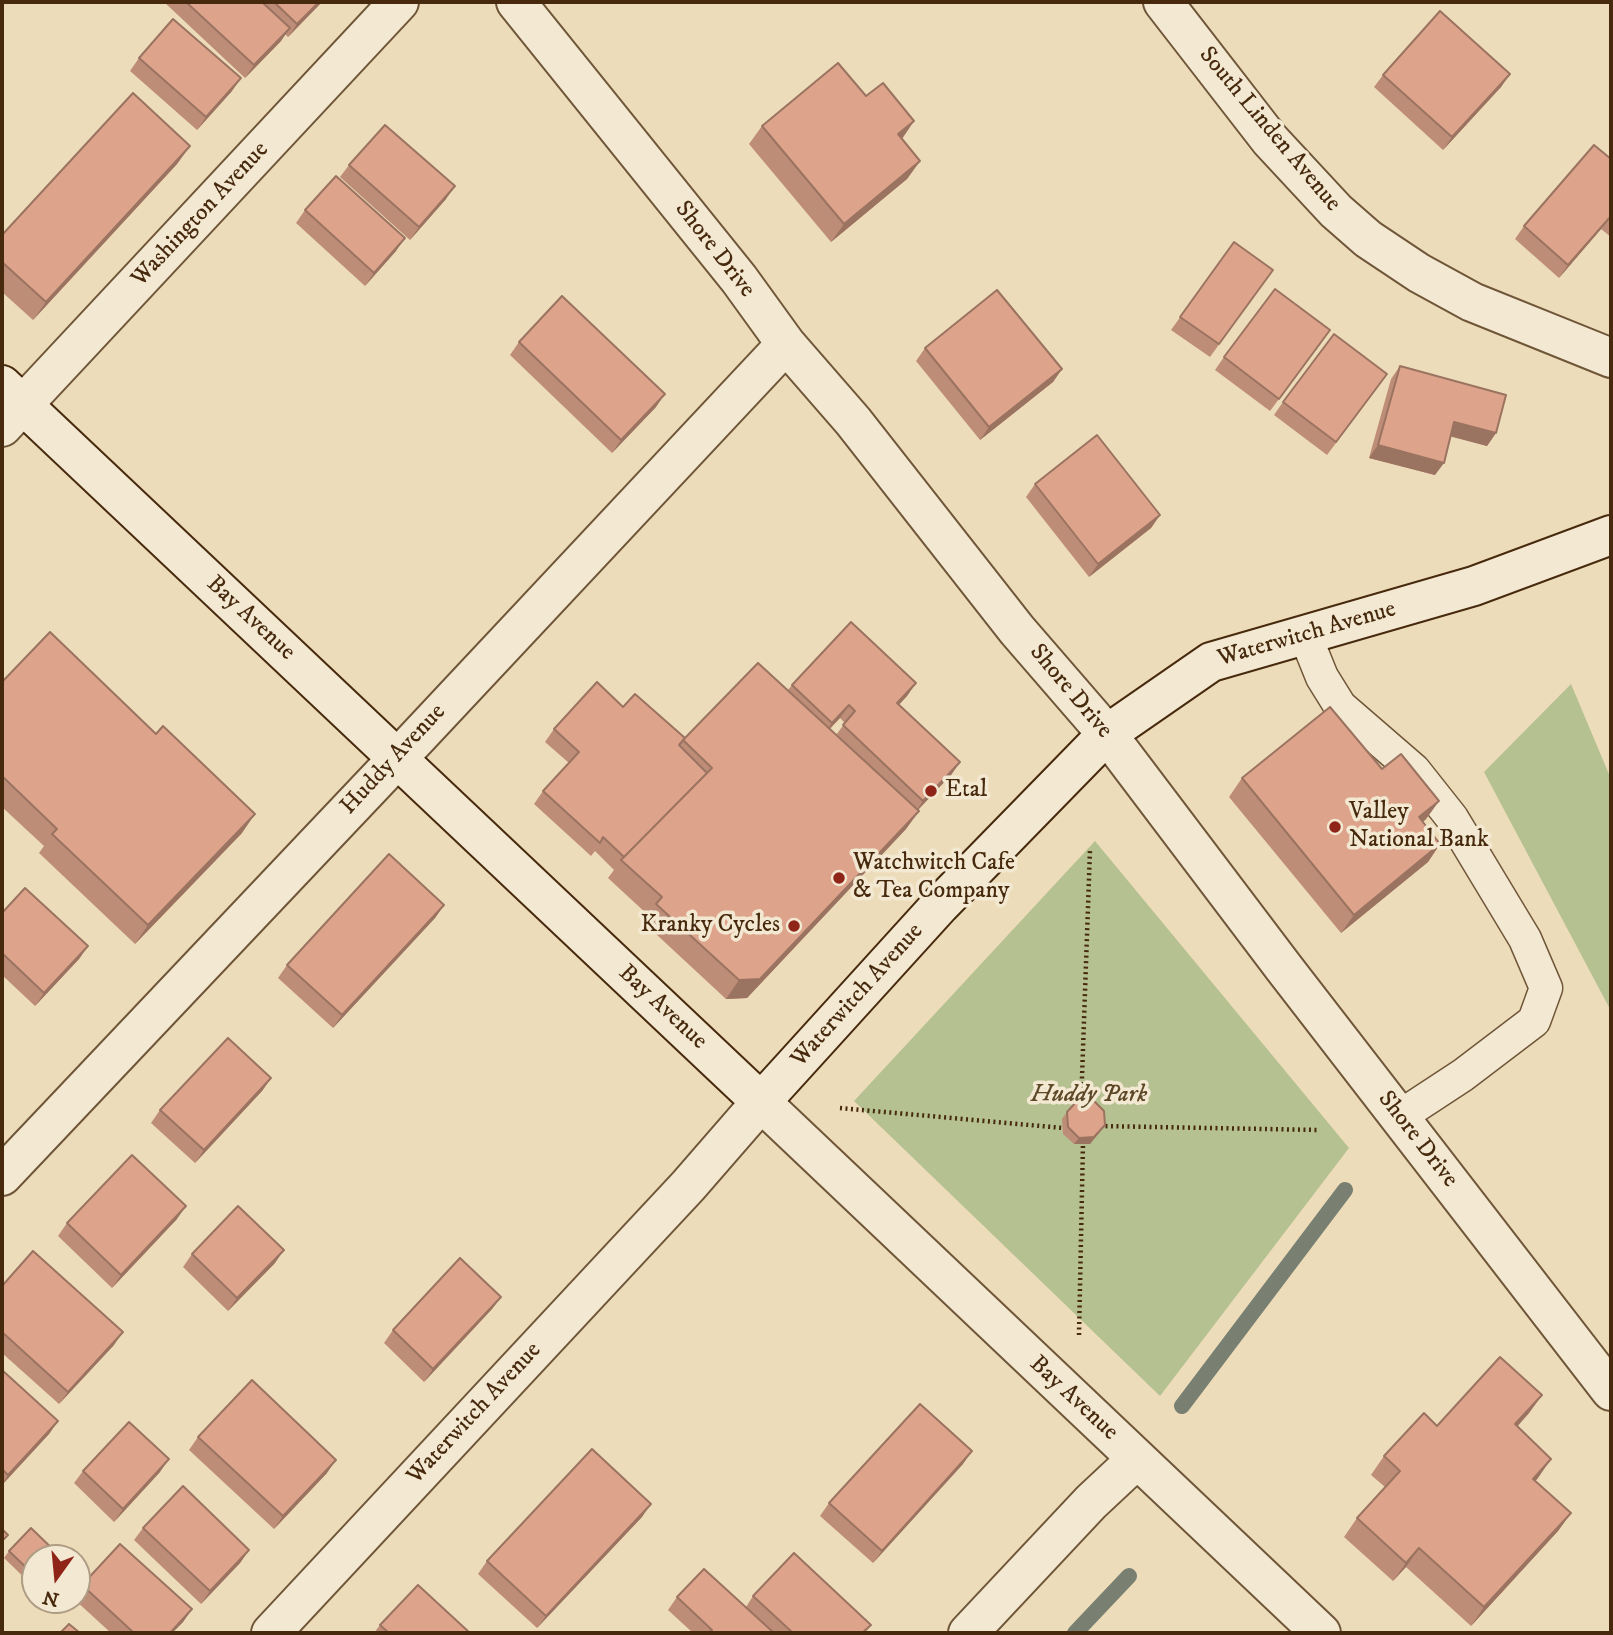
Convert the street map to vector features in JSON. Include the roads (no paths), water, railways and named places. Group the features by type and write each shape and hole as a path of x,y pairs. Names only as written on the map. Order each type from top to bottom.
{"street":[{"name":"Washington Avenue","path":"9,405 54,373 399,2"},
{"name":"Shore Drive","path":"516,2 739,279 786,344 852,421 1017,630 1107,734 1611,1391"},
{"name":"South Linden Avenue","path":"1163,2 1270,140 1336,211 1368,239 1419,273 1472,302 1611,358"},
{"name":"Huddy Avenue","path":"2,1176 786,344"},
{"name":"Bay Avenue","path":"9,405 397,759 1321,1633"},
{"name":"Waterwitch Avenue","path":"271,1633 688,1186 940,905 1107,734 1211,662 1474,586 1611,535"},
{"path":"968,1633 1091,1502 1137,1459"}],"lane":[{"path":"1305,635 1322,677 1340,706 1414,770 1452,818 1525,939 1546,988 1534,1021 1463,1075 1399,1117"}],"waterway":[{"path":"1182,1406 1345,1190"},
{"path":"1075,1633 1129,1576"}],"place":[{"name":"Etal","path":"931,791"},
{"name":"Valley National Bank","path":"1335,827"},
{"name":"Watchwitch Cafe & Tea Company","path":"839,878"},
{"name":"Kranky Cycles","path":"794,926"}],"park label":[{"name":"Huddy Park","path":"1089,1096"}]}
